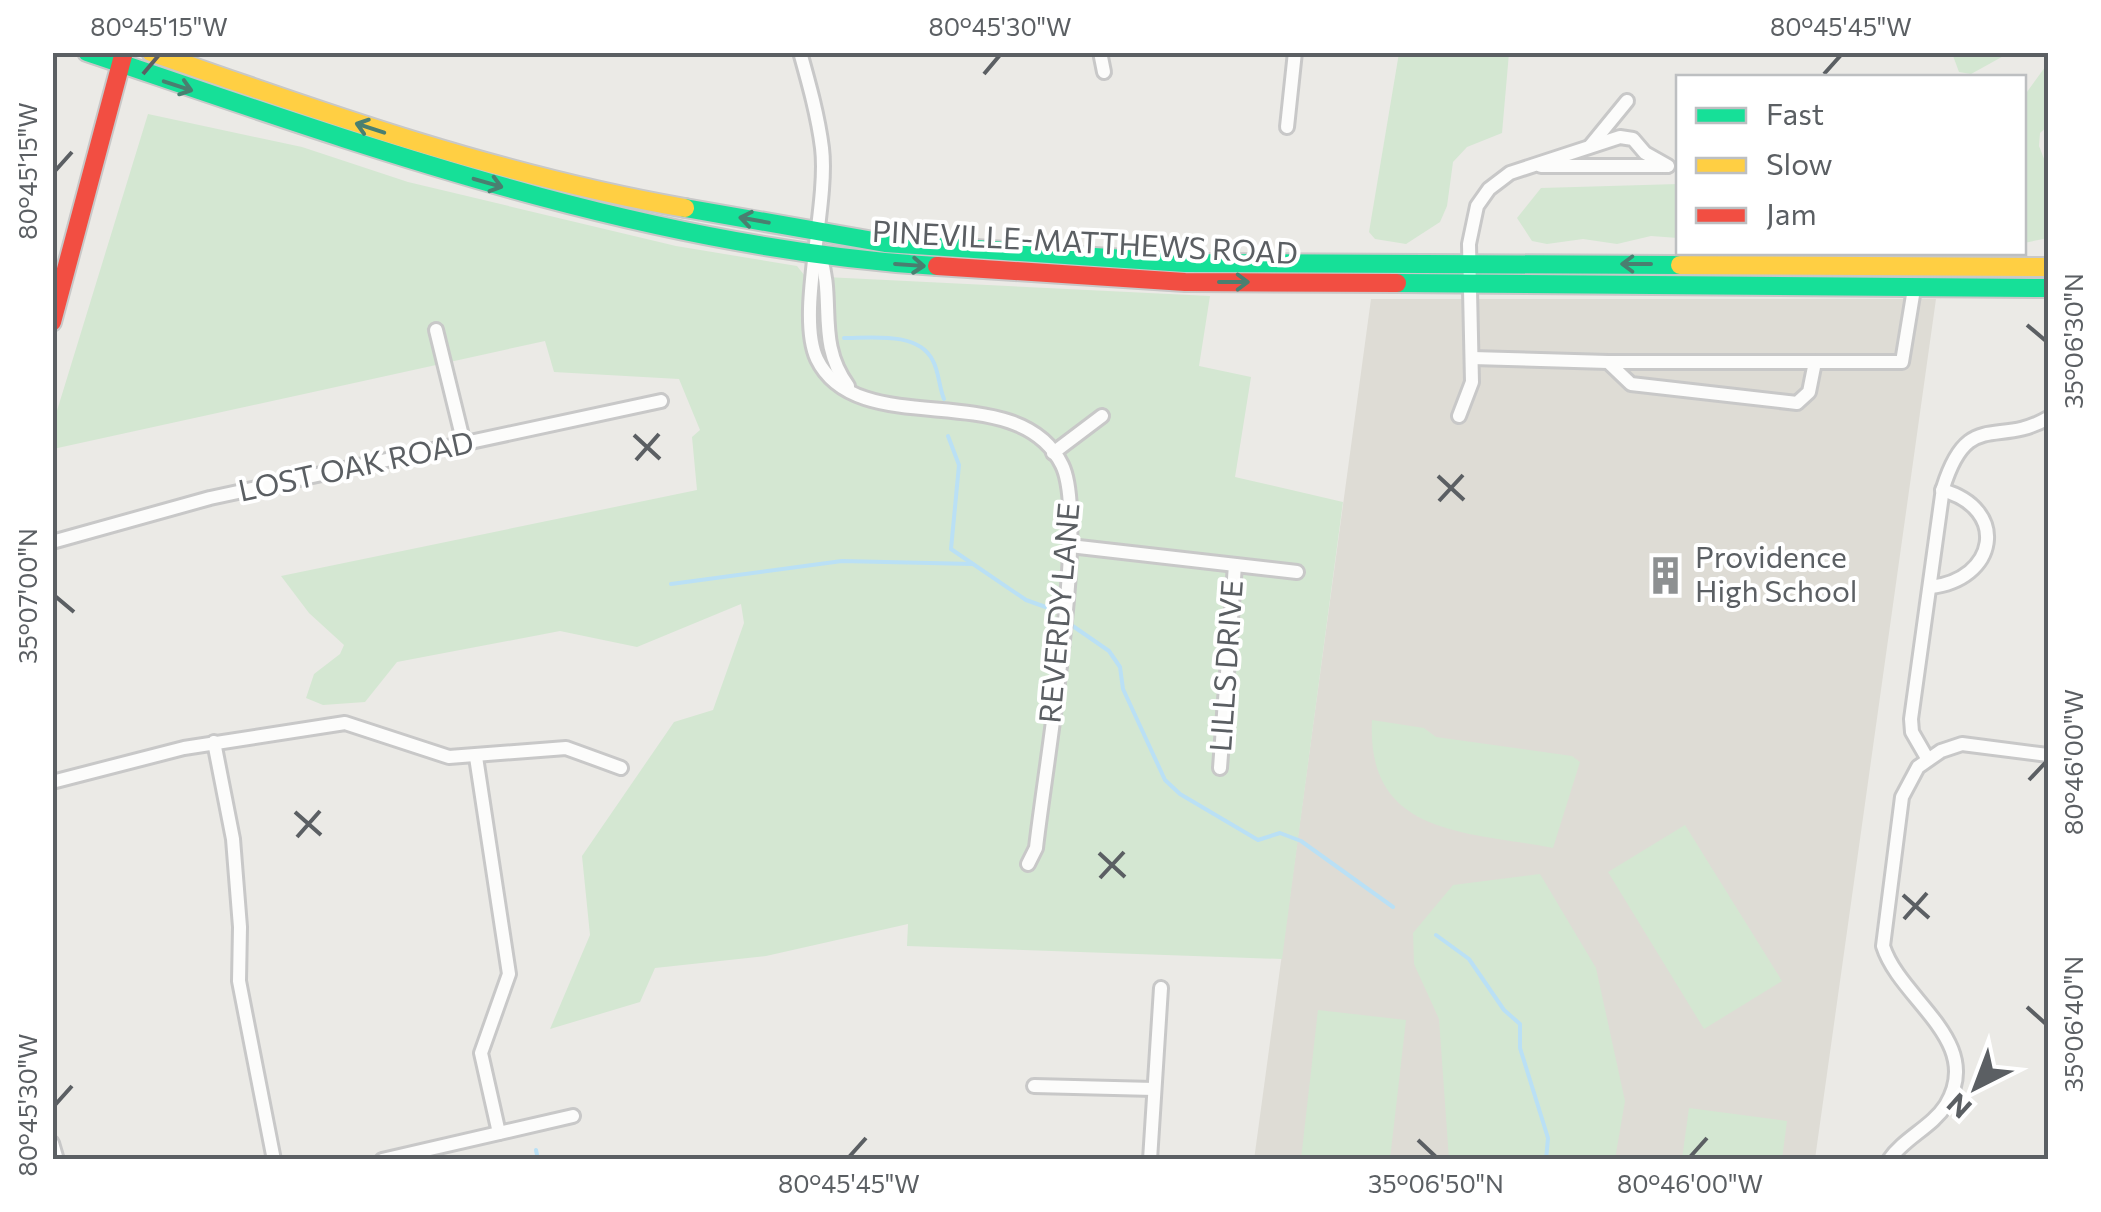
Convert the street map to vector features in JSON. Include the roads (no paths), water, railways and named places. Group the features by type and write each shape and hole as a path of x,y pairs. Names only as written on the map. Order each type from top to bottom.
{"main road":[{"name":"PINEVILLE-MATTHEWS ROAD","path":"86,52 123,60 403,160 525,193 710,234 882,263 1185,282 1470,273 2048,267"},
{"name":"PINEVILLE-MATTHEWS ROAD","path":"151,52 332,116 530,174 885,244 1185,262 1470,273 1921,289 2048,288"},
{"path":"52,322 123,60"},
{"path":"1921,289 1930,266"}],"street":[{"path":"800,52 822,149 821,231 810,338 830,379 858,398 1010,423 1040,438 1054,453 1102,416"},
{"path":"1100,52 1104,72"},
{"path":"1287,127 1295,52"},
{"path":"1584,152 1627,101 1635,142 1634,160 1626,168"},
{"path":"1460,416 1469,395 1472,358 1471,222 1482,196 1510,173 1534,165 1584,152 1620,137 1635,142 1668,166 1534,165"},
{"path":"1472,358 1902,362 1921,289"},
{"path":"436,330 464,444"},
{"path":"1608,362 1631,384 1792,404 1802,402 1809,392 1815,362"},
{"name":"LOST OAK ROAD","path":"52,542 210,498 661,400"},
{"path":"1927,758 1912,732 1911,719 1942,490 1958,449 1988,431 2032,428 2048,418"},
{"name":"REVERDY LANE","path":"1028,864 1036,848 1070,546 1072,488 1054,453"},
{"path":"1930,587 1966,578 1986,553 1988,532 1978,512 1942,490"},
{"path":"1070,546 1297,572"},
{"name":"LILLS DRIVE","path":"1220,768 1235,565"},
{"path":"52,782 214,742 345,724 448,757 476,757 533,747 566,748 620,768"},
{"path":"214,742 234,839 239,981 274,1160"},
{"path":"1889,1160 1942,1111 1955,1079 1949,1040 1894,969 1883,946 1902,797 1927,758 1962,744 2048,755"},
{"path":"476,757 509,974 481,1054 499,1133"},
{"path":"1150,1160 1160,988"},
{"path":"1034,1086 1154,1088"},
{"path":"382,1160 573,1116"},
{"path":"52,1143 57,1160"}],"waterway":[{"path":"844,338 893,338 917,345 933,361 944,399"},
{"path":"948,436 959,465 951,549 1026,600 1054,610"},
{"path":"671,584 842,561 973,564"},
{"path":"1067,622 1109,651 1120,667 1123,689 1165,780 1180,794 1258,840 1280,833 1301,841 1393,907"},
{"path":"1436,935 1469,959 1504,1010 1520,1024 1520,1048 1548,1138 1546,1160"},
{"path":"536,1150 538,1160"}],"place":[{"name":"Providence High School","path":"1665,575"}]}
